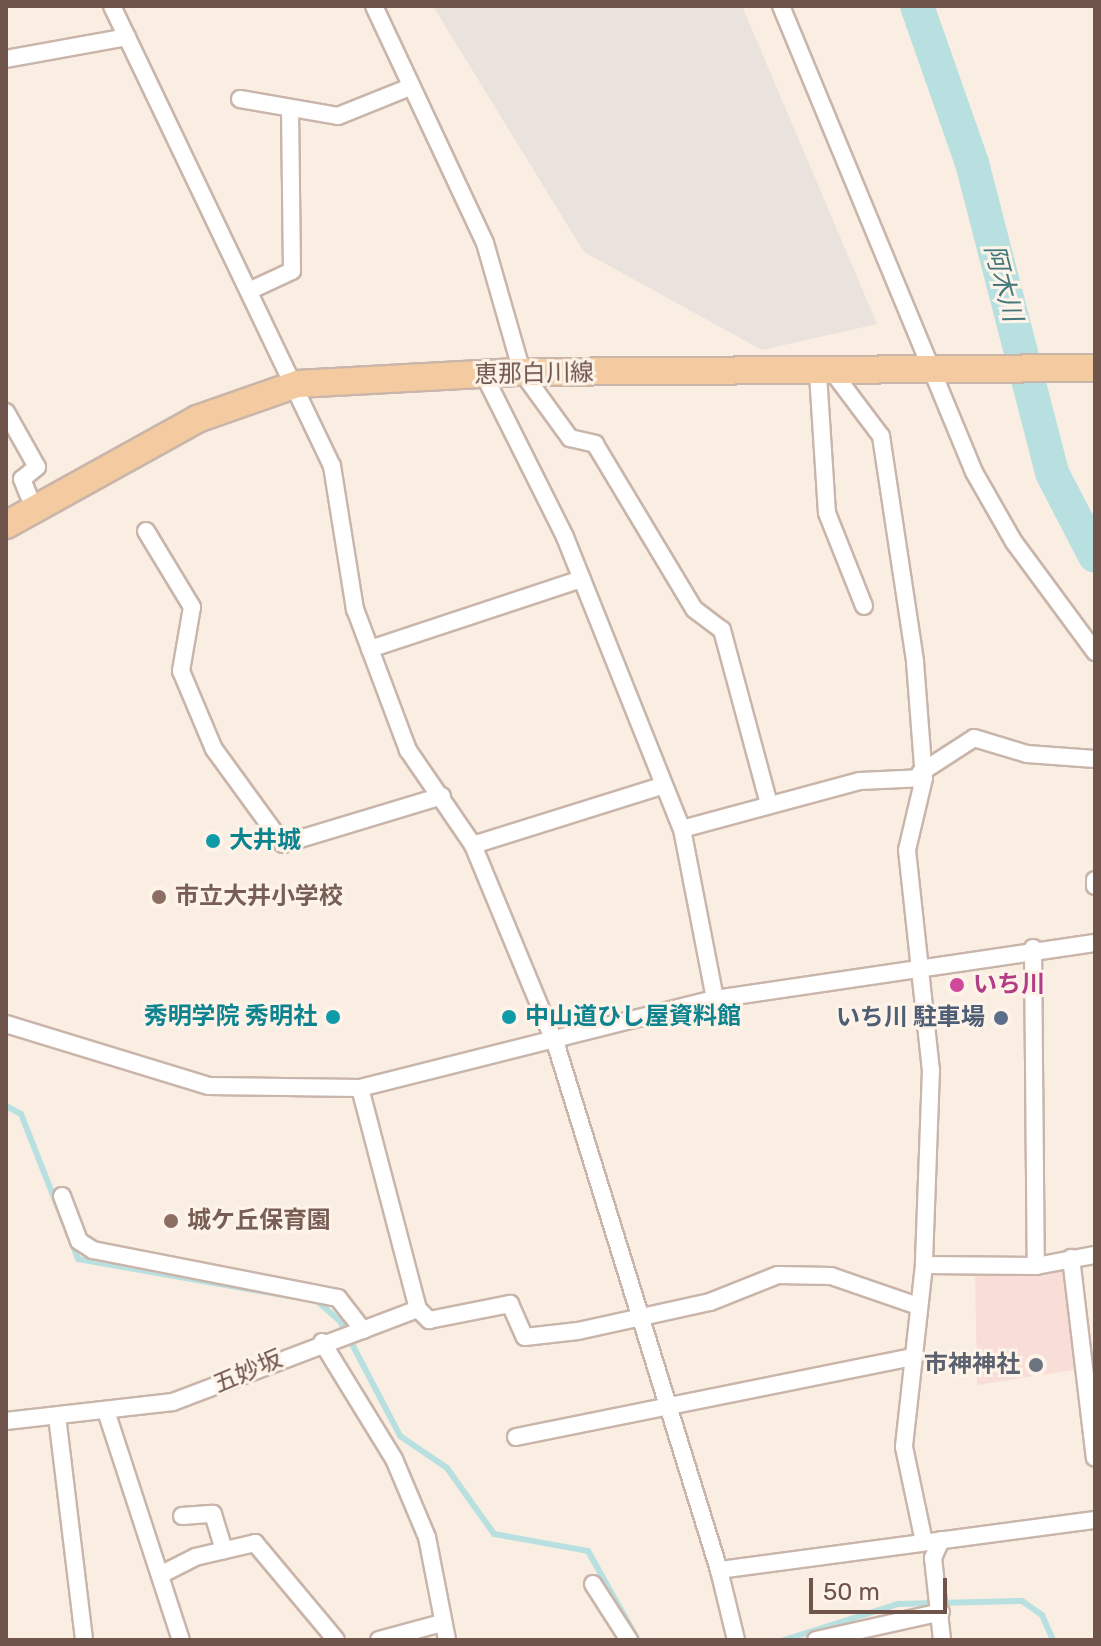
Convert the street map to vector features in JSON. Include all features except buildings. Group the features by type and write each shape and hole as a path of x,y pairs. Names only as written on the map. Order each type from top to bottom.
{"main road":[{"name":"恵那白川線","path":"6,525 197,419 297,384 522,372 931,374 1095,368"}],"street":[{"path":"112,6 297,384 332,466 355,609 408,750 473,845 552,1037 671,1407 719,1570 735,1638"},
{"path":"374,6 485,243 522,372 570,438 595,444 650,525 694,609 722,630 769,804"},
{"path":"781,6 931,374 1014,542 1095,652"},
{"path":"6,59 127,37"},
{"path":"240,99 338,116 410,87"},
{"path":"251,290 292,271 290,108"},
{"path":"827,374 827,513 864,606"},
{"path":"827,374 881,436 915,662 922,776 907,850 931,1070 924,1265 904,1447 933,1541 942,1640"},
{"path":"484,375 582,579 661,786 682,829 715,999"},
{"path":"6,412 37,467 22,479 29,496"},
{"path":"146,531 192,607 181,671 214,749 283,844 442,796"},
{"path":"370,649 582,579"},
{"path":"682,829 860,781 922,776 974,738 1027,754 1095,759"},
{"path":"473,845 661,786"},
{"path":"6,1024 209,1086 360,1088 552,1037 715,999 1033,948 1095,943"},
{"path":"1033,948 1036,1266"},
{"path":"360,1088 418,1309 429,1320 510,1304 525,1337 710,1302 778,1275 831,1276 918,1306"},
{"path":"62,1196 79,1241 93,1250 338,1298 363,1330"},
{"path":"924,1265 1036,1266 1095,1255"},
{"path":"1071,1258 1089,1378 1095,1458"},
{"name":"五妙坂","path":"6,1421 173,1402 322,1342 418,1309"},
{"path":"322,1342 400,1472 427,1537 447,1640"},
{"path":"516,1437 913,1357"},
{"path":"106,1411 181,1640"},
{"path":"57,1416 84,1640"},
{"path":"182,1516 213,1514 224,1550"},
{"path":"719,1570 1095,1520"},
{"path":"160,1575 224,1550 255,1543 336,1640"},
{"path":"593,1584 629,1640"},
{"path":"816,1640 940,1604"},
{"path":"379,1640 442,1623"}],"shaded area":[{"path":"433,6 742,6 877,324 762,350 584,252"},
{"path":"1065,1266 1074,1370 977,1385 975,1270"}],"waterway":[{"name":"阿木川","path":"917,6 972,163 1052,473 1095,556"},
{"path":"6,1106 21,1114 78,1259 287,1296"},
{"path":"317,1301 340,1321 400,1436 447,1468 494,1534 588,1551 638,1640"},
{"path":"784,1640 898,1604 1022,1601 1042,1615 1053,1640"}],"place":[{"name":"大井城","path":"213,841"},
{"name":"市立大井小学校","path":"159,897"},
{"name":"いち川","path":"957,985"},
{"name":"秀明学院 秀明社","path":"333,1017"},
{"name":"中山道ひし屋資料館","path":"509,1017"},
{"name":"いち川 駐車場","path":"1001,1018"},
{"name":"城ケ丘保育園","path":"171,1221"},
{"name":"市神神社","path":"1036,1365"}]}
